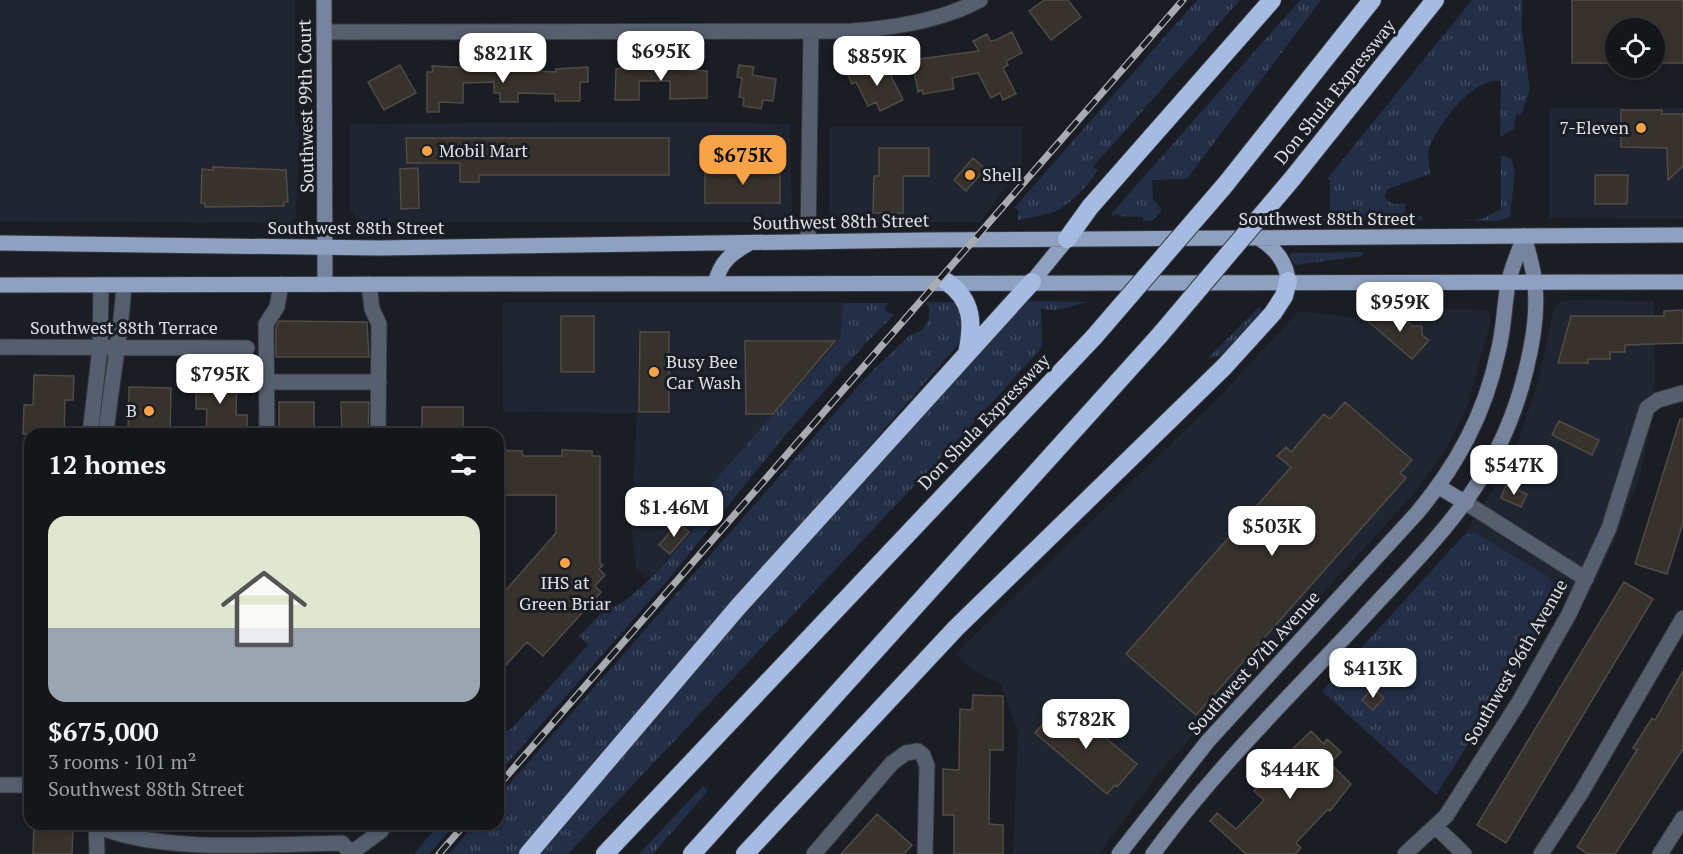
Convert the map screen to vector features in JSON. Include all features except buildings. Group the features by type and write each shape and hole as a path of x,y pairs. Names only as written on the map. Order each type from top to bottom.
{"highway":[{"path":"1067,239 1090,207 1272,0"},
{"name":"Don Shula Expressway","path":"604,854 1094,337 1226,185 1372,0"},
{"name":"Don Shula Expressway","path":"692,854 1160,336 1292,179 1435,0"},
{"path":"745,854 956,628 1224,367 1274,313 1284,296 1288,281"},
{"path":"947,282 958,289 972,320 967,356"},
{"path":"528,854 738,607 1032,282"}],"main road":[{"name":"Southwest 88th Street","path":"0,243 326,248 1067,239 1683,235"},
{"path":"1032,282 1067,239"},
{"path":"1260,239 1270,245 1283,261 1288,281"},
{"path":"715,283 720,265 730,254 751,243"},
{"path":"0,285 1683,282"}],"street":[{"name":"Southwest 99th Court","path":"324,0 325,284"},
{"path":"324,32 811,31 897,26 942,16 980,0"},
{"path":"808,242 811,31"},
{"path":"1153,854 1205,788 1466,503 1493,462 1516,407 1532,343 1536,306 1535,282 1524,236"},
{"name":"Southwest 97th Avenue","path":"1119,854 1185,770 1439,487 1465,445 1486,397 1499,350 1509,282 1524,236"},
{"path":"267,428 266,324 277,307 281,284"},
{"path":"369,284 372,309 379,324 378,428"},
{"path":"100,285 108,348 106,428"},
{"path":"91,428 108,348 121,331 124,285"},
{"name":"Southwest 88th Terrace","path":"0,347 247,348"},
{"path":"266,382 379,382"},
{"name":"Southwest 96th Avenue","path":"1405,854 1446,816 1519,702 1569,614 1622,491 1641,418 1651,404 1665,397 1683,393"},
{"path":"1439,487 1586,579"},
{"path":"1541,854 1581,793 1683,618"},
{"path":"814,854 892,763 906,753 918,751 923,755 927,766 925,854"},
{"path":"1185,770 1205,788"},
{"path":"0,785 24,785"},
{"path":"1660,854 1683,818"},
{"path":"1436,827 1464,854"},
{"path":"96,830 97,854"},
{"path":"106,830 112,834 171,846 342,843 351,854 381,830"}],"shaded area":[{"path":"0,0 295,0 295,124 299,125 296,218 290,223 0,221"},
{"path":"1549,108 1683,108 1683,219 1549,218"},
{"path":"681,122 790,124 792,215 775,222 368,222 359,221 350,210 350,124"},
{"path":"829,127 1022,127 1022,166 980,222 838,222 833,220 829,213"},
{"path":"1562,301 1654,301 1655,380 1651,424 1640,476 1612,546 1586,600 1558,590 1548,576 1474,532 1463,536 1494,487 1519,439 1538,383 1554,308"},
{"path":"502,303 843,303 840,339 695,503 699,525 650,578 636,568 631,528 637,413 503,412"},
{"path":"1369,307 1489,310 1491,320 1467,407 1445,451 1412,496 1157,775 1099,854 1013,854 1018,733 1001,684 973,670 955,654 1219,397 1299,311 1358,318"}],"green space":[{"path":"1197,0 1240,0 1093,167 1098,170 1079,194 1054,212 1018,220 1018,210 1014,208"},
{"path":"1300,0 1321,0 1187,179 1152,180 1153,199 1162,210 1152,221 1143,221 1143,217 1119,216 1119,214 1112,216 1111,214"},
{"path":"1472,0 1522,0 1522,33 1530,90 1521,115 1516,114 1514,129 1500,137 1501,81 1480,86 1459,103 1435,135 1429,151 1430,174 1388,189 1384,197 1393,204 1405,203 1405,215 1422,216 1423,220 1291,221 1296,215 1330,215 1330,180 1327,179"},
{"path":"1501,155 1511,159 1515,171 1510,217 1498,221 1460,220 1482,219 1501,209"},
{"path":"1363,252 1363,256 1295,265 1290,257 1291,253"},
{"path":"1025,301 1089,302 1056,310 1041,309 1042,347 990,405 568,854 537,854 646,724"},
{"path":"926,302 954,302 962,310 962,339 957,346 676,667 517,854 449,854 470,830 504,830 504,790 869,374 910,335 922,330 929,320 929,308"},
{"path":"843,303 890,303 885,307 886,311 894,315 866,343 778,444 667,581 504,767 504,732 511,729 588,645 579,636 606,608 616,606 628,598 668,560 698,525 695,503 840,339"},
{"path":"1259,307 1262,310 1220,356 1208,358"},
{"path":"1474,532 1548,576 1558,590 1554,609 1436,795 1322,691 1463,536"},
{"path":"703,786 708,791 653,854 639,854"},
{"path":"434,830 450,830 429,854 414,854"}],"railway":[{"path":"504,779 1183,0"},
{"path":"439,854 460,830"}],"place":[{"name":"7-Eleven","path":"1641,128"},
{"name":"Mobil Mart","path":"427,151"},
{"name":"Shell","path":"970,175"},
{"name":"Busy Bee Car Wash","path":"654,372"},
{"name":"B","path":"149,411"},
{"name":"IHS at Green Briar","path":"565,563"}]}
